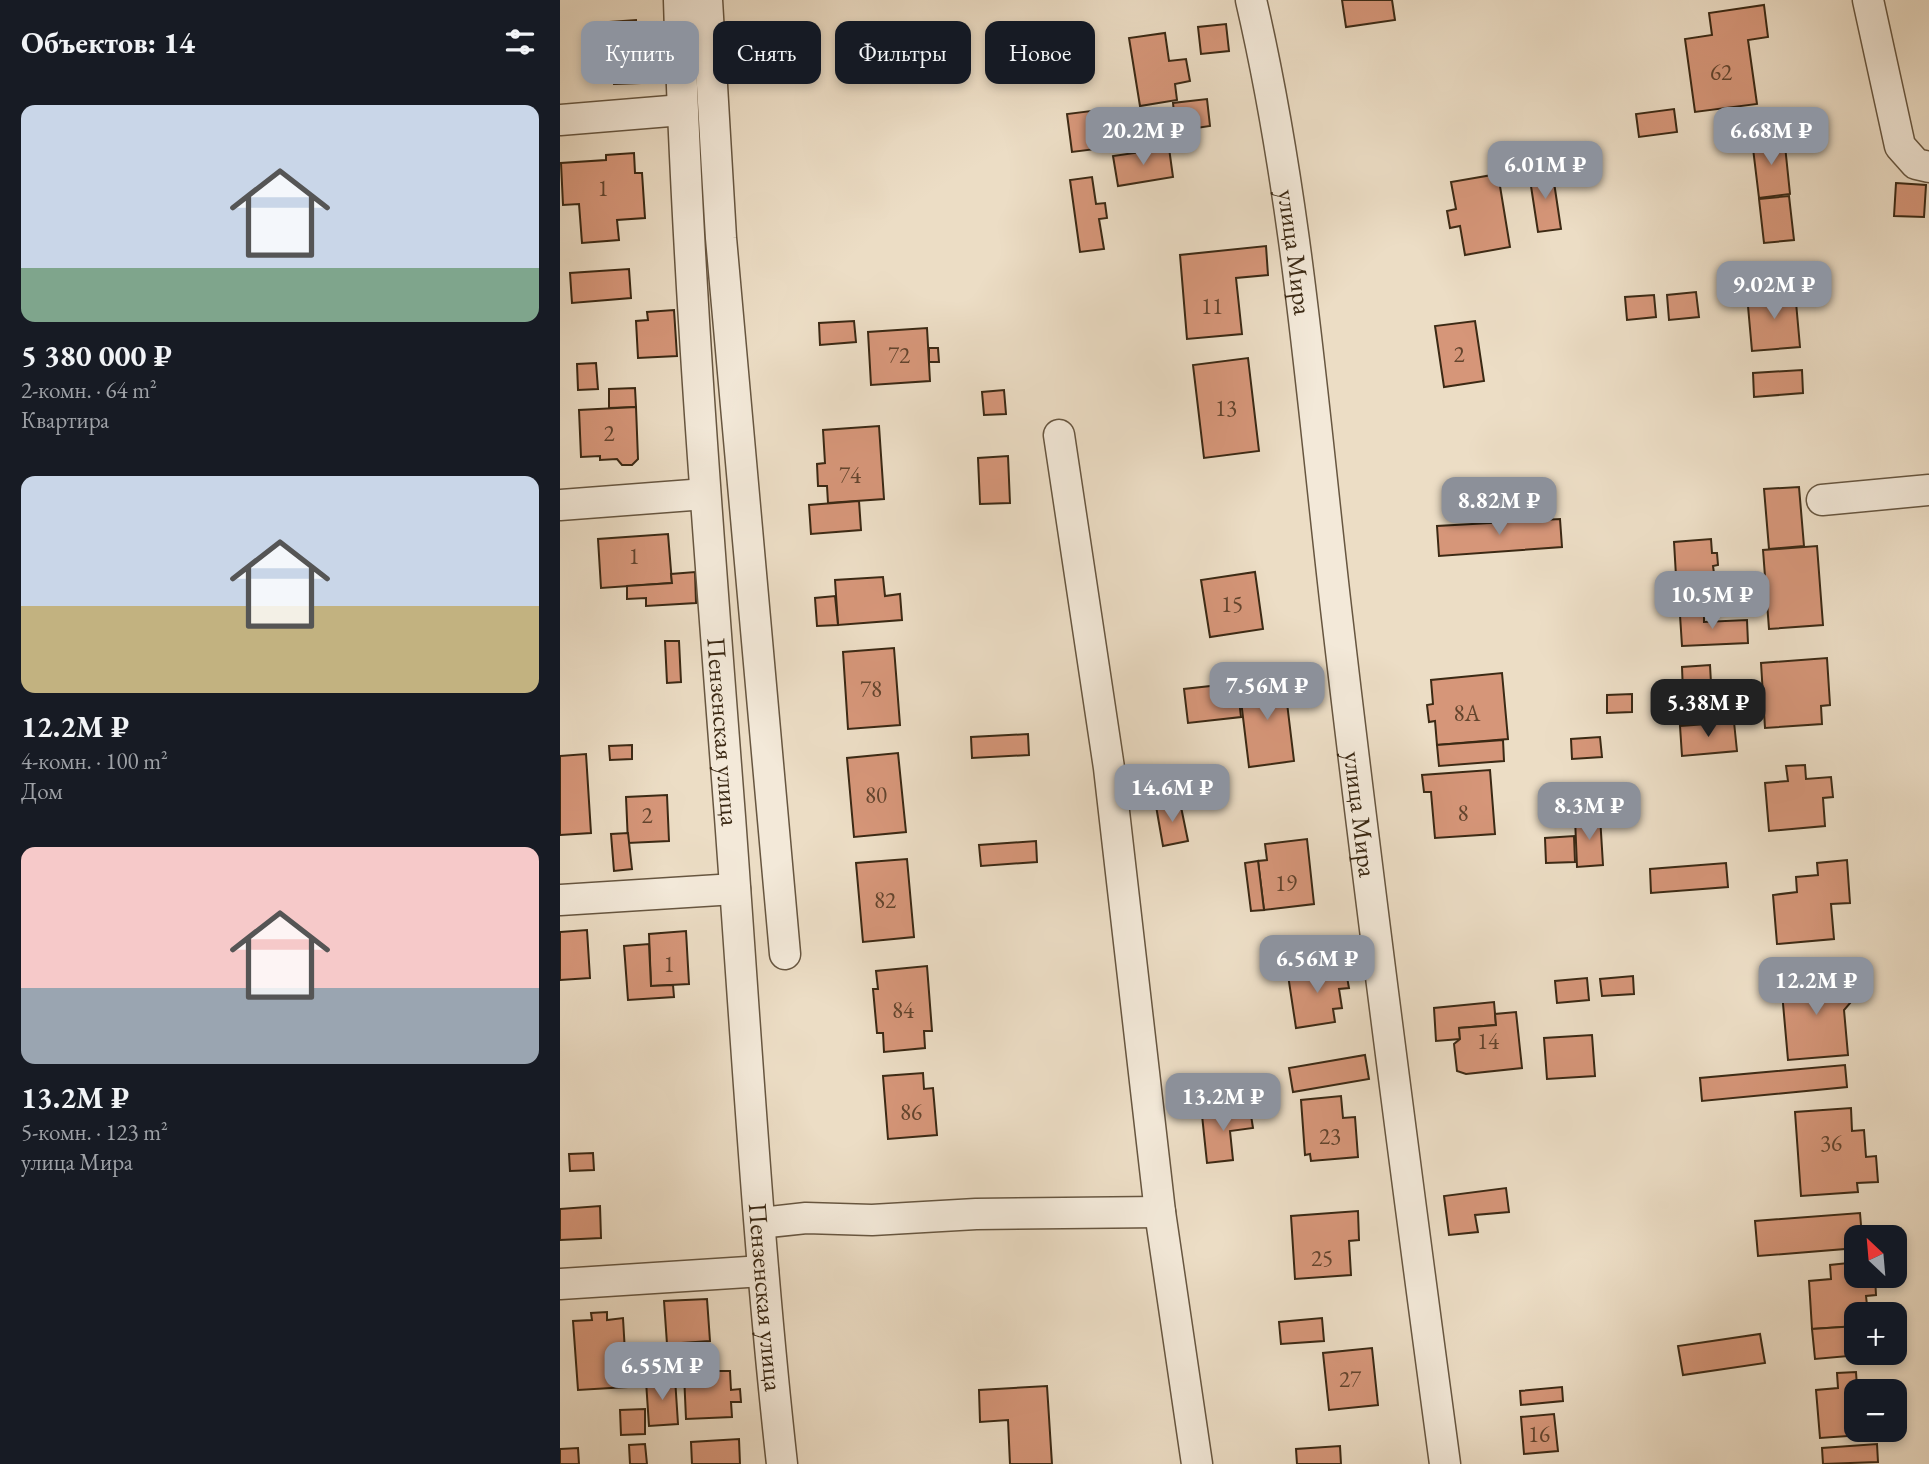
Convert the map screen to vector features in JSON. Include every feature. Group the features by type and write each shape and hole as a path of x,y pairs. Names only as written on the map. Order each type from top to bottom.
{"street":[{"name":"Пензенская улица","path":"680,0 682,110 705,494 749,1105 782,1464"},
{"path":"707,0 722,238 785,954"},
{"name":"улица Мира","path":"1251,0 1270,78 1289,202 1369,892 1445,1464"},
{"path":"1868,0 1900,146 1916,164 1929,167"},
{"path":"560,120 682,110"},
{"path":"1059,435 1109,768 1160,1212 1197,1464"},
{"path":"1822,500 1929,490"},
{"path":"560,505 705,494"},
{"path":"560,900 735,889"},
{"path":"760,1223 806,1218 872,1220 976,1214 1160,1212"},
{"path":"560,1284 763,1271"}],"building":[{"path":"1342,0 1392,0 1395,20 1346,27"},
{"path":"1764,5 1768,37 1748,40 1757,104 1695,112 1685,39 1712,35 1709,13"},
{"path":"1226,24 1229,51 1201,54 1198,27"},
{"path":"1165,33 1169,61 1186,59 1190,81 1175,84 1177,100 1140,106 1129,38"},
{"path":"1207,99 1210,126 1176,131 1173,103"},
{"path":"1674,109 1677,132 1639,137 1636,114"},
{"path":"1099,110 1104,148 1072,152 1067,114"},
{"path":"1784,136 1790,194 1759,198 1752,140"},
{"path":"1169,148 1173,177 1118,186 1113,156"},
{"path":"634,153 635,173 642,173 645,218 617,220 619,240 582,243 579,204 563,205 561,163 606,160 606,155"},
{"path":"1552,169 1561,229 1538,232 1529,173"},
{"path":"1498,174 1510,247 1465,255 1460,226 1450,228 1447,211 1456,209 1451,182"},
{"path":"1092,177 1096,204 1105,203 1107,218 1099,219 1104,249 1080,252 1070,180"},
{"path":"1896,183 1926,185 1924,217 1894,216"},
{"path":"1789,196 1794,240 1764,243 1759,199"},
{"path":"1266,246 1268,275 1236,278 1242,334 1187,339 1180,255"},
{"path":"629,269 631,298 572,303 570,273"},
{"path":"1795,291 1800,347 1752,351 1747,295"},
{"path":"1696,292 1699,317 1669,320 1667,295"},
{"path":"1654,295 1656,317 1627,320 1625,297"},
{"path":"674,310 677,356 638,358 636,321 648,320 647,312"},
{"path":"854,321 856,342 820,345 819,323"},
{"path":"1475,321 1484,381 1444,387 1435,326"},
{"path":"927,328 930,381 871,385 868,332"},
{"path":"929,348 938,348 939,362 929,362"},
{"path":"1248,358 1259,451 1204,458 1193,365"},
{"path":"596,363 598,389 578,390 577,364"},
{"path":"1802,370 1803,393 1754,397 1753,373"},
{"path":"635,388 636,407 609,408 609,389"},
{"path":"1004,390 1006,414 984,415 982,392"},
{"path":"636,407 638,459 632,465 622,465 617,459 600,460 600,456 581,457 579,410"},
{"path":"879,426 884,499 828,503 827,486 818,486 817,464 825,463 823,430"},
{"path":"1008,456 1010,503 980,504 978,458"},
{"path":"1799,487 1804,546 1769,549 1764,489"},
{"path":"859,501 861,530 811,534 809,505"},
{"path":"1560,519 1562,547 1439,556 1437,526"},
{"path":"668,534 672,583 601,588 598,539"},
{"path":"1711,539 1712,553 1717,553 1718,565 1713,566 1714,573 1676,576 1674,542"},
{"path":"1817,546 1823,625 1769,629 1763,550"},
{"path":"695,572 696,603 646,606 646,598 627,599 627,586 672,583 671,574"},
{"path":"1255,572 1263,629 1210,637 1201,580"},
{"path":"883,577 885,596 900,594 902,620 838,625 835,580"},
{"path":"835,596 838,625 817,626 815,598"},
{"path":"1704,614 1704,622 1747,620 1748,643 1682,646 1680,615"},
{"path":"665,641 679,641 681,682 667,683"},
{"path":"894,648 900,725 848,729 843,652"},
{"path":"1827,658 1830,705 1821,706 1822,724 1765,728 1761,663"},
{"path":"1710,665 1711,683 1699,684 1699,692 1683,693 1682,667"},
{"path":"1502,673 1508,739 1437,745 1435,721 1429,722 1427,705 1433,704 1431,680"},
{"path":"1284,678 1294,761 1249,767 1239,684"},
{"path":"1237,683 1241,717 1188,723 1184,689"},
{"path":"1632,694 1632,712 1607,713 1607,695"},
{"path":"1734,722 1737,751 1682,756 1680,726"},
{"path":"1028,734 1029,755 972,758 971,737"},
{"path":"1600,737 1602,757 1572,759 1571,739"},
{"path":"1503,740 1504,761 1439,766 1437,745"},
{"path":"632,745 632,759 610,760 609,746"},
{"path":"898,753 906,832 854,837 847,758"},
{"path":"586,754 591,833 560,835 560,756"},
{"path":"1805,765 1806,779 1831,777 1833,797 1823,798 1825,826 1769,831 1765,783 1788,781 1786,766"},
{"path":"1490,770 1495,834 1435,838 1431,792 1424,792 1422,775"},
{"path":"667,795 669,841 628,843 626,797"},
{"path":"1180,802 1188,841 1163,846 1156,806"},
{"path":"1600,816 1603,865 1577,867 1575,818"},
{"path":"628,833 632,869 614,871 611,834"},
{"path":"1574,836 1575,862 1546,863 1545,838"},
{"path":"1307,839 1314,904 1264,910 1258,861 1267,860 1265,844"},
{"path":"1036,841 1037,862 981,866 979,845"},
{"path":"907,859 914,937 863,942 856,863"},
{"path":"1847,860 1850,903 1831,904 1834,939 1777,944 1773,895 1797,892 1796,877 1818,875 1817,863"},
{"path":"1258,861 1264,910 1251,911 1245,863"},
{"path":"1726,863 1728,887 1651,893 1650,869"},
{"path":"587,930 590,978 560,980 560,932"},
{"path":"686,931 689,984 651,986 649,934"},
{"path":"649,944 651,986 673,985 674,997 628,1000 624,946"},
{"path":"927,966 932,1031 924,1031 925,1048 884,1052 883,1033 877,1033 873,989 878,989 876,971"},
{"path":"1345,966 1349,988 1339,989 1342,1008 1333,1009 1335,1022 1296,1028 1288,975"},
{"path":"1633,976 1634,994 1602,996 1600,979"},
{"path":"1841,976 1849,985 1851,1002 1844,1010 1848,1055 1788,1060 1781,981"},
{"path":"1587,978 1589,1000 1557,1003 1555,981"},
{"path":"1494,1002 1496,1025 1459,1028 1460,1039 1436,1041 1434,1008"},
{"path":"1516,1012 1522,1068 1466,1074 1457,1071 1454,1044 1460,1039 1459,1028 1496,1025 1495,1014"},
{"path":"1592,1035 1595,1076 1547,1079 1544,1038"},
{"path":"1365,1055 1369,1079 1293,1092 1289,1068"},
{"path":"1845,1065 1847,1087 1702,1101 1700,1078"},
{"path":"923,1073 924,1089 933,1088 937,1135 888,1139 883,1076"},
{"path":"1341,1096 1343,1118 1355,1117 1358,1157 1311,1161 1310,1154 1305,1155 1301,1100"},
{"path":"1851,1108 1852,1131 1864,1130 1866,1157 1876,1156 1878,1182 1857,1183 1858,1192 1801,1196 1795,1112"},
{"path":"1250,1109 1253,1128 1230,1131 1233,1160 1207,1163 1202,1115"},
{"path":"593,1153 594,1170 570,1171 569,1154"},
{"path":"1506,1188 1509,1212 1475,1215 1478,1232 1449,1235 1444,1196"},
{"path":"600,1206 601,1238 560,1240 560,1209"},
{"path":"1358,1211 1359,1240 1349,1241 1351,1275 1295,1279 1291,1216"},
{"path":"1860,1213 1861,1225 1844,1225 1844,1249 1758,1256 1755,1221"},
{"path":"1844,1263 1844,1288 1876,1288 1876,1295 1866,1296 1867,1302 1844,1302 1844,1327 1812,1329 1809,1281 1831,1279 1830,1265"},
{"path":"707,1299 710,1341 667,1344 664,1301"},
{"path":"607,1312 607,1320 623,1318 627,1387 578,1390 573,1321 592,1320 591,1313"},
{"path":"1322,1318 1324,1341 1281,1344 1279,1322"},
{"path":"1844,1327 1844,1356 1815,1359 1812,1329"},
{"path":"1760,1334 1765,1363 1683,1375 1678,1346"},
{"path":"1372,1348 1378,1405 1329,1410 1323,1353"},
{"path":"707,1367 712,1371 730,1371 731,1390 740,1389 741,1402 731,1402 732,1417 686,1419 684,1374 691,1368"},
{"path":"1856,1372 1856,1379 1844,1379 1844,1436 1820,1438 1816,1390 1838,1388 1837,1373"},
{"path":"675,1378 678,1424 649,1426 646,1381"},
{"path":"1047,1386 1052,1464 1010,1464 1008,1420 980,1422 979,1390"},
{"path":"1562,1387 1563,1401 1521,1405 1520,1391"},
{"path":"645,1409 645,1434 621,1435 620,1410"},
{"path":"1554,1414 1558,1451 1524,1454 1521,1417"},
{"path":"739,1439 740,1464 692,1464 691,1442"},
{"path":"645,1444 647,1464 630,1464 629,1445"},
{"path":"1877,1444 1878,1462 1823,1464 1822,1448"},
{"path":"1340,1446 1341,1464 1297,1464 1296,1449"},
{"path":"578,1448 579,1464 560,1464 560,1449"}]}
